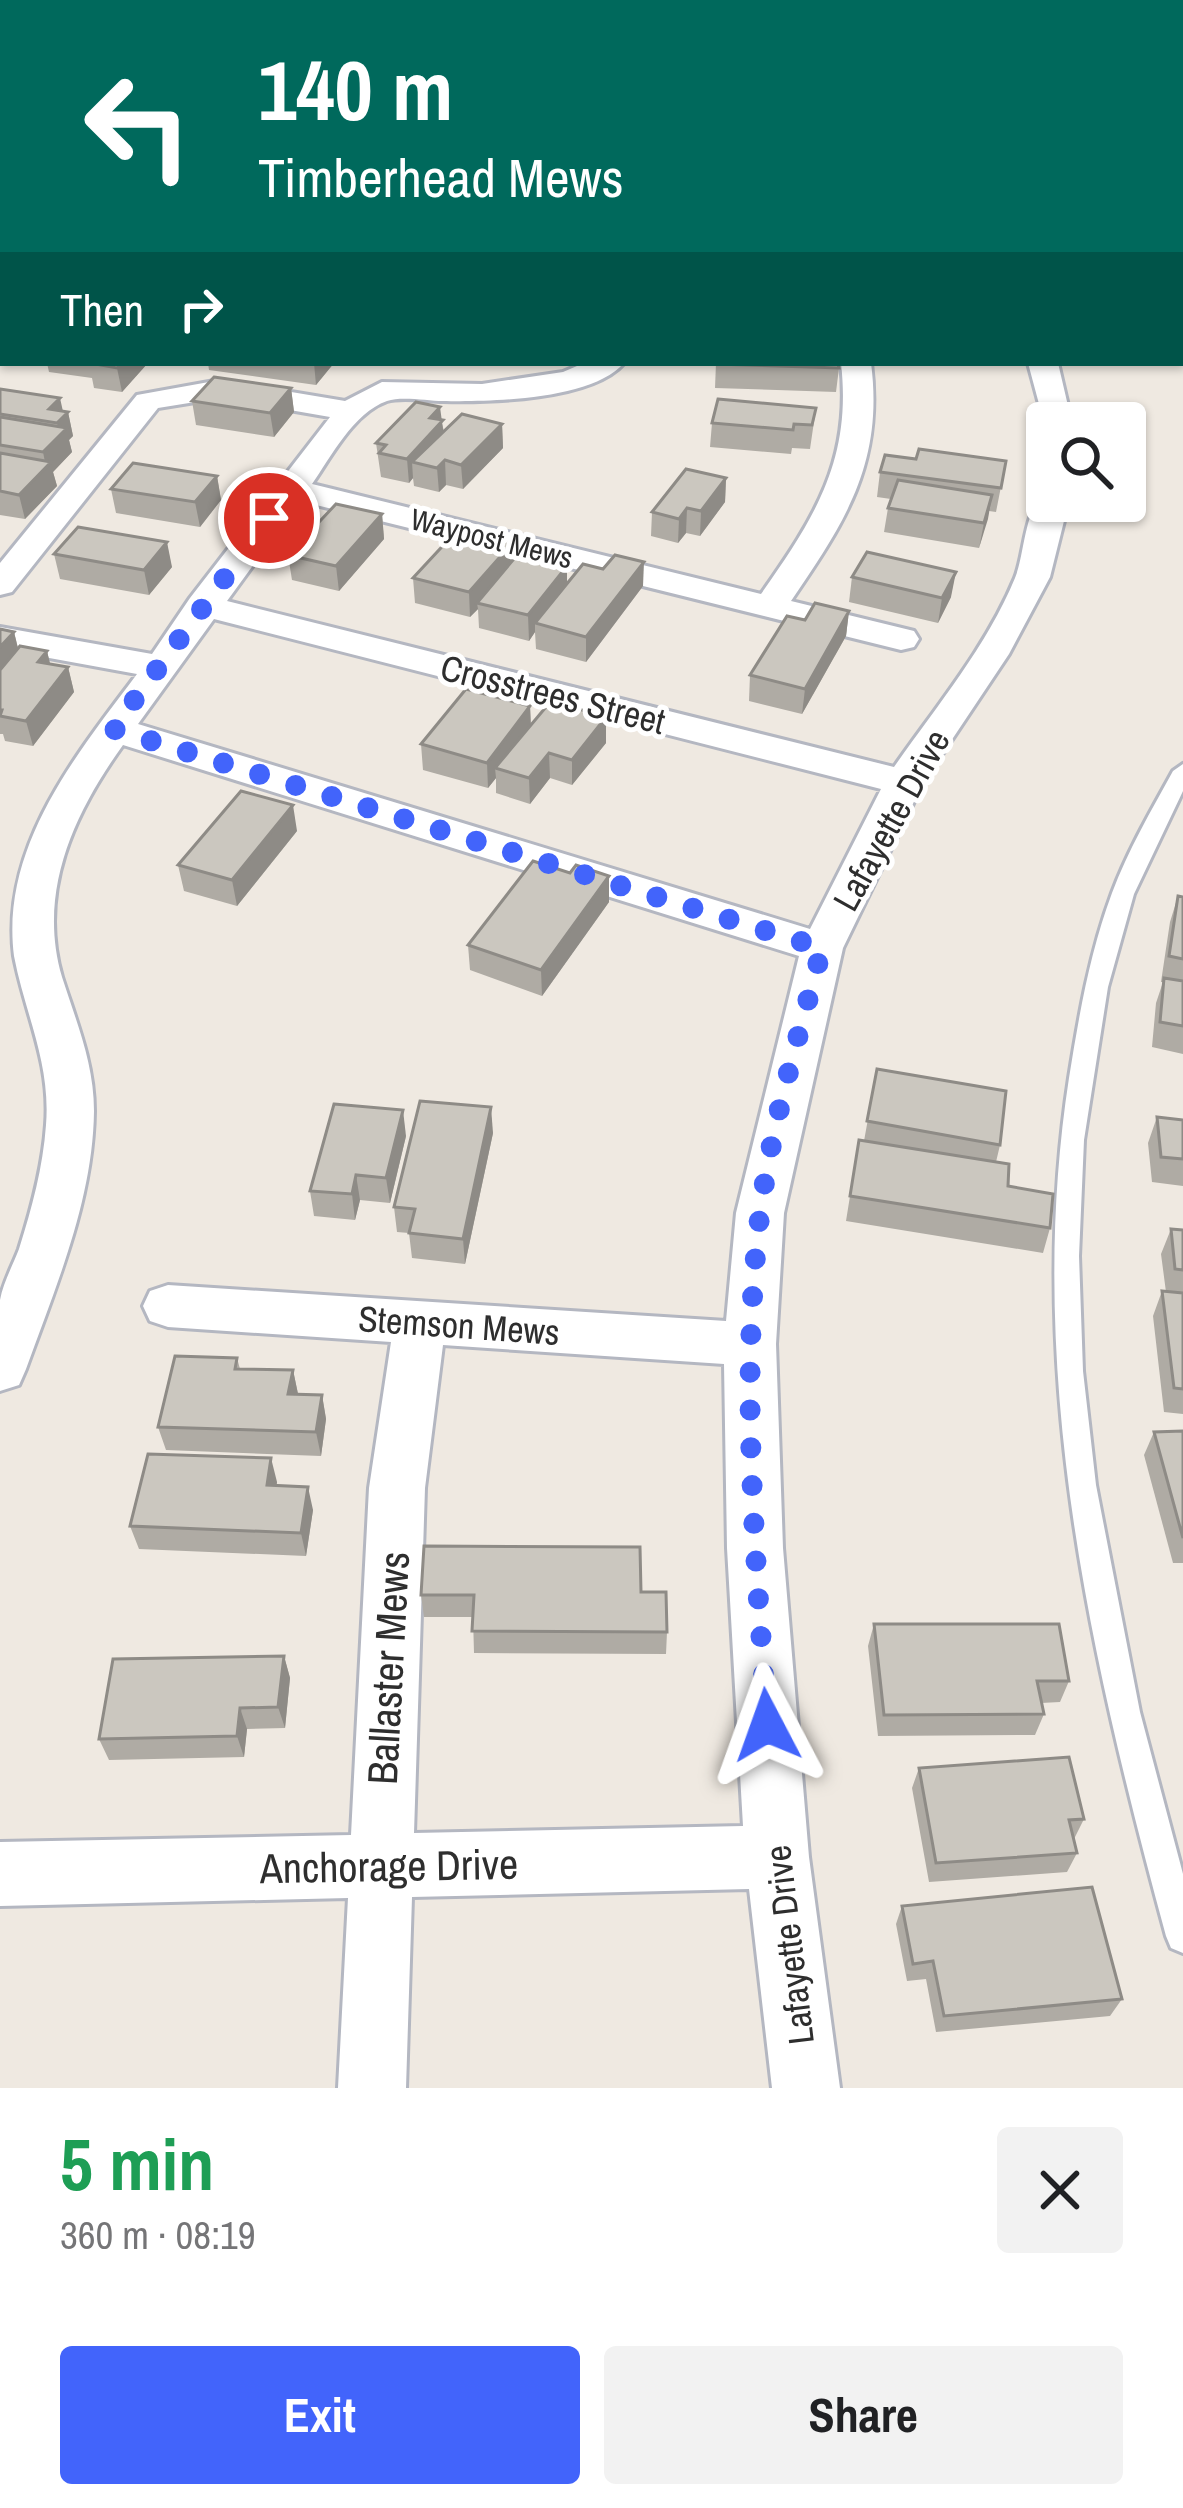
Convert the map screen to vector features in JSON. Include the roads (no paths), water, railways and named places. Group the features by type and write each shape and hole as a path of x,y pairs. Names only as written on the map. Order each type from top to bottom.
{"street":[{"path":"0,1369 53,1209 72,1112 67,1066 35,962 32,913 40,862 58,813 202,605 350,411 382,391 482,393 528,388 571,380 602,366"},
{"path":"769,608 816,538 848,475 863,430 857,366"},
{"path":"1044,366 1052,402"},
{"path":"0,585 148,401 220,389 350,411"},
{"name":"Waypost Mews","path":"292,489 901,640"},
{"name":"Lafayette Drive","path":"806,2088 777,1857 754,1547 750,1344 760,1213 822,948 904,782 992,654 1034,577 1048,522"},
{"name":"Crosstrees Street","path":"202,605 904,782"},
{"path":"0,638 161,667"},
{"path":"113,729 822,948"},
{"name":"Stemson Mews","path":"167,1306 750,1344"},
{"name":"Ballaster Mews","path":"372,2088 397,1488 420,1322"},
{"name":"Anchorage Drive","path":"0,1874 777,1857"}],"lane":[{"path":"1183,771 1129,878 1094,998 1072,1123 1066,1318 1075,1448 1103,1629 1183,1936"}]}
